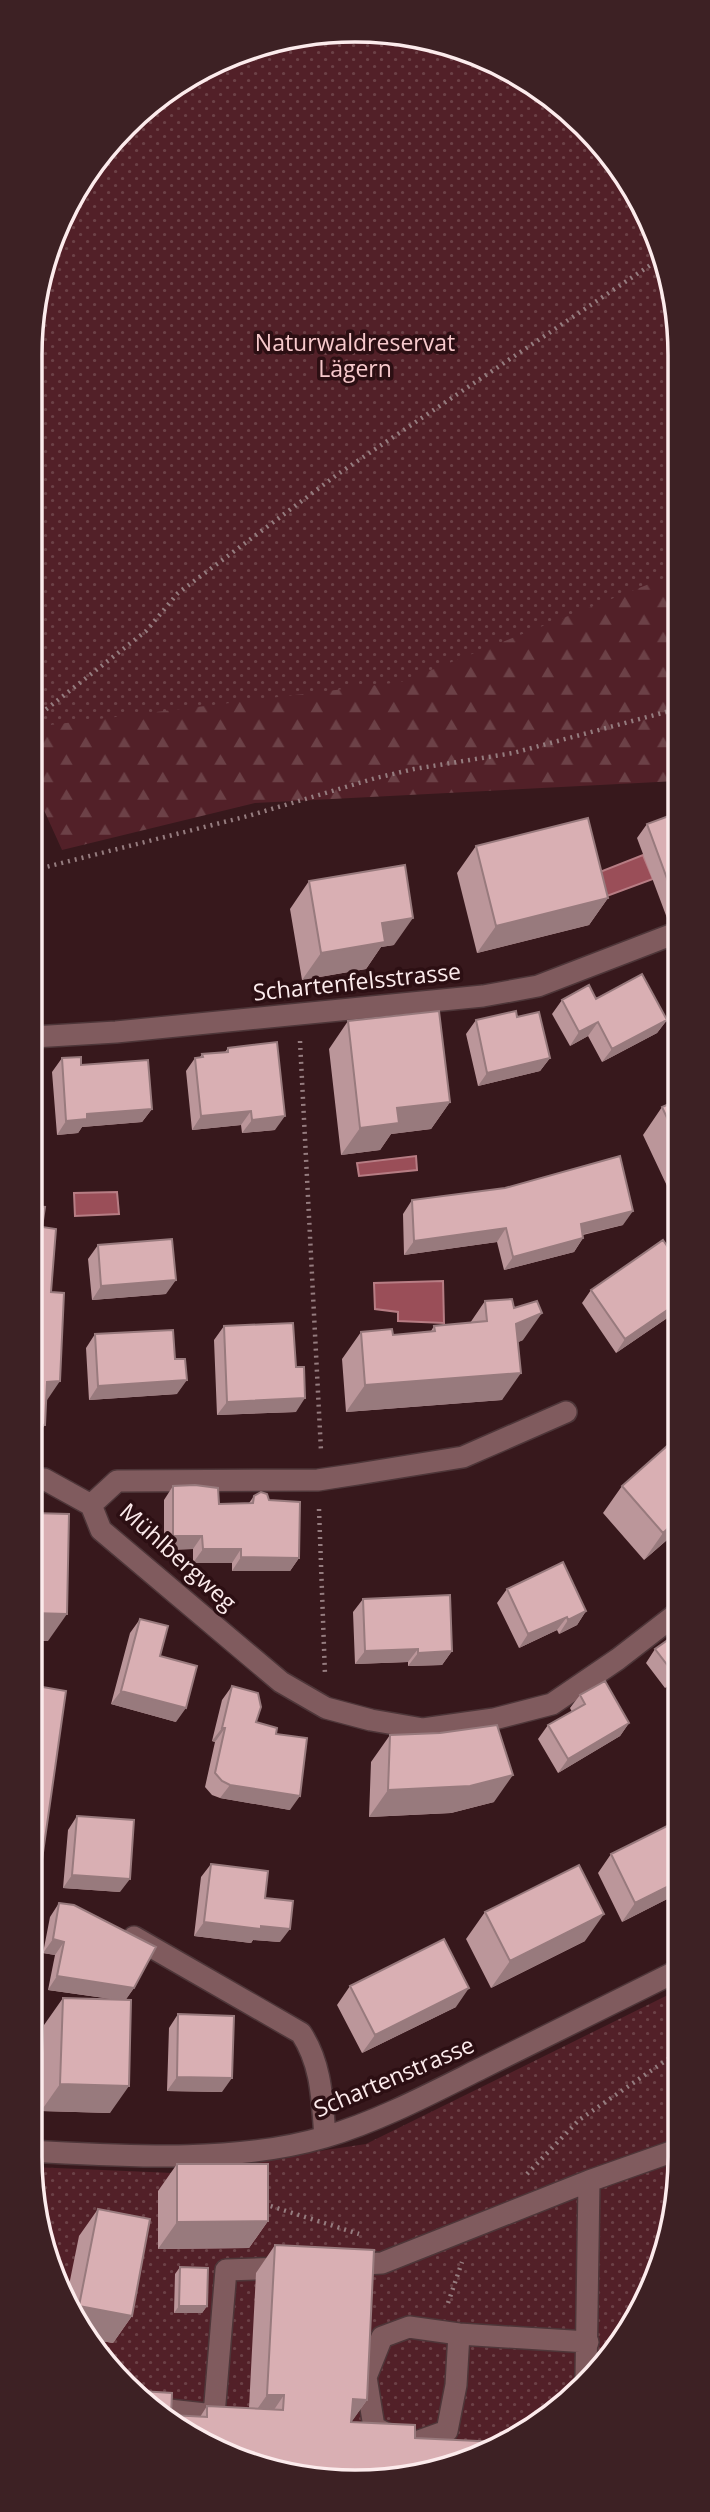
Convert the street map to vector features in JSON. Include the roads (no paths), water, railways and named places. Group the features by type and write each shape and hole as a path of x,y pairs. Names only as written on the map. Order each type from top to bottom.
{"street":[{"name":"Schartenfelsstrasse","path":"42,1036 299,1015 483,996 538,986 668,936"},
{"name":"Mühlbergweg","path":"566,1412 463,1457 318,1480 117,1481 91,1505 101,1530 281,1682 326,1708 371,1720 423,1729 494,1719 552,1704 668,1620"},
{"path":"42,1479 91,1505"},
{"path":"134,1937 301,2033 311,2049 319,2074 325,2137"},
{"name":"Schartenstrasse","path":"42,2151 168,2155 233,2153 325,2137 433,2093 668,1975"},
{"path":"331,2266 382,2263 589,2181 668,2153"},
{"path":"587,2367 589,2181"},
{"path":"171,2410 214,2415 226,2270 305,2267"},
{"path":"459,2334 456,2385 447,2431 408,2445 374,2427 366,2377 382,2337 409,2328 588,2342"}],"park label":[{"name":"Naturwaldreservat Lägern","path":"355,356"}]}
